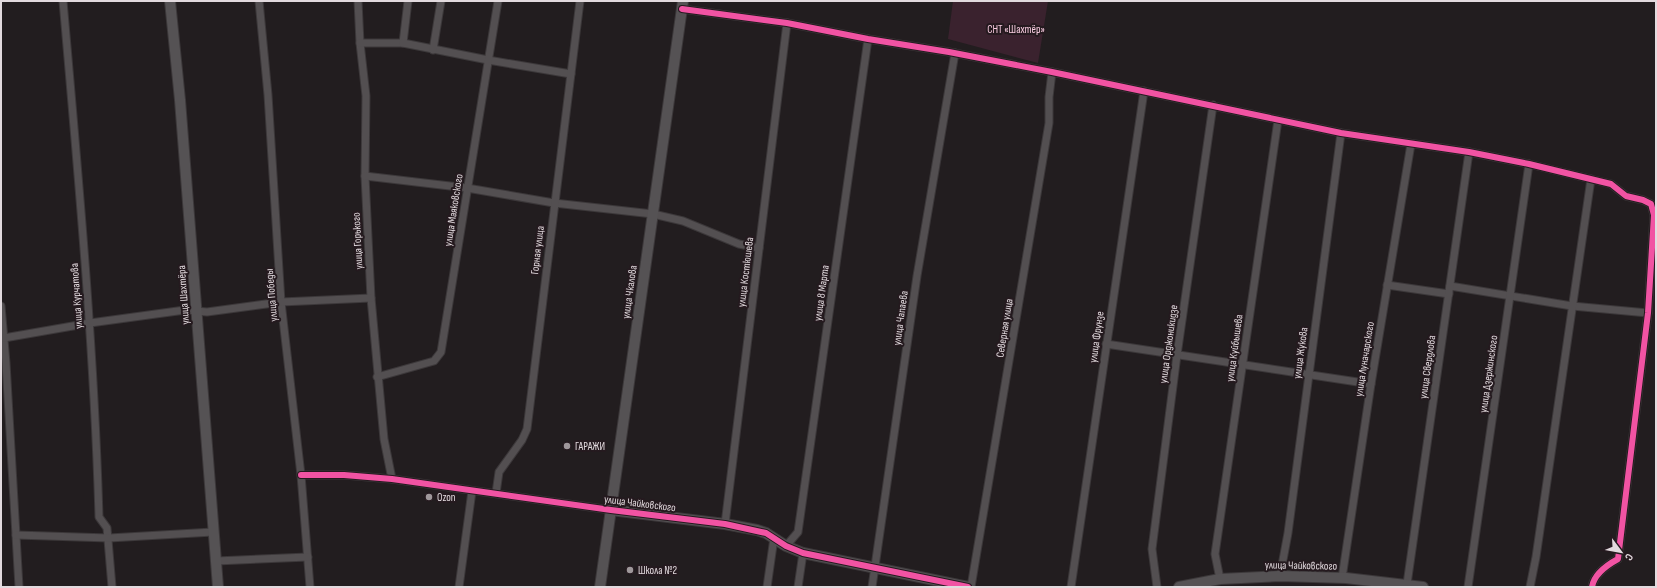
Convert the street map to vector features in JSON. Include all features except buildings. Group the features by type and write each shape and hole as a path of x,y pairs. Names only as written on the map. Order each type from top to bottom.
{"street":[{"name":"улица Курчатова","path":"63,1 90,323 97,434 100,517 107,528 109,538 112,587"},
{"name":"улица Шахтёра","path":"170,1 180,100 218,587"},
{"name":"улица Победы","path":"259,1 268,95 281,302 301,475 310,587"},
{"name":"улица Горького","path":"358,1 360,43 366,96 365,176 371,298 377,377 384,439 392,479"},
{"path":"403,43 408,1"},
{"path":"433,50 441,1"},
{"name":"улица Маяковского","path":"377,377 434,361 441,352 498,1"},
{"name":"Горная улица","path":"496,493 499,472 522,440 527,428 580,1"},
{"path":"682,5 955,53 1213,105 1341,133 1469,152 1530,164 1611,184 1626,196 1643,200 1651,204 1654,215 1648,313 1618,559 1604,566 1592,587"},
{"name":"улица Чкалова","path":"600,587 682,5"},
{"name":"улица Костюшева","path":"725,524 787,23"},
{"name":"улица 8 Марта","path":"786,546 798,532 868,38"},
{"path":"360,43 403,43 433,50 571,74"},
{"name":"улица Чапаева","path":"872,587 917,276 955,53"},
{"name":"Северная улица","path":"971,587 1049,123 1049,97 1052,72"},
{"name":"улица Фрунзе","path":"1071,587 1144,91"},
{"name":"улица Орджоникидзе","path":"1157,587 1152,550 1177,355 1213,105"},
{"name":"улица Куйбышева","path":"1220,579 1215,554 1278,120"},
{"name":"улица Жукова","path":"1280,576 1288,533 1341,133"},
{"name":"улица Луначарского","path":"1342,578 1386,285 1411,144"},
{"name":"улица Свердлова","path":"1407,584 1469,152"},
{"name":"улица Дзержинского","path":"1468,587 1530,164"},
{"path":"365,176 467,188 554,203 653,214 683,221 739,244 760,248"},
{"path":"1530,587 1537,549 1591,179"},
{"path":"1386,285 1449,294"},
{"path":"1450,286 1572,306 1648,313"},
{"path":"4,338 90,323 185,310 207,312 281,302 371,298"},
{"path":"1,306 20,587"},
{"path":"1106,344 1371,384"},
{"name":"улица Чайковского","path":"301,475 344,475 392,479 611,510 725,524 757,530 774,538 786,546 803,553 968,587"},
{"path":"459,587 472,491"},
{"path":"16,535 109,538 213,532"},
{"path":"767,587 774,538"},
{"path":"798,587 803,553"},
{"path":"216,561 308,557"},
{"name":"улица Чайковского","path":"1179,587 1220,579 1255,582 1280,576 1342,578 1407,584 1423,587"}],"green space":[{"name":"СНТ «Шахтёр»","path":"953,1 1048,1 1038,63 948,39"}],"cycle path":[{"path":"682,9 787,23 868,39 949,52 1052,72 1341,133 1469,152 1529,164 1611,184 1626,196 1643,200 1651,204 1654,215 1648,313 1618,559 1605,567 1598,574 1592,587"},
{"path":"301,475 344,475 392,479 611,510 725,524 766,533 786,546 803,553 968,587"}],"place":[{"name":"ГАРАЖИ","path":"567,446"},
{"name":"Ozon","path":"429,497"},
{"name":"Школа №2","path":"630,570"}]}
